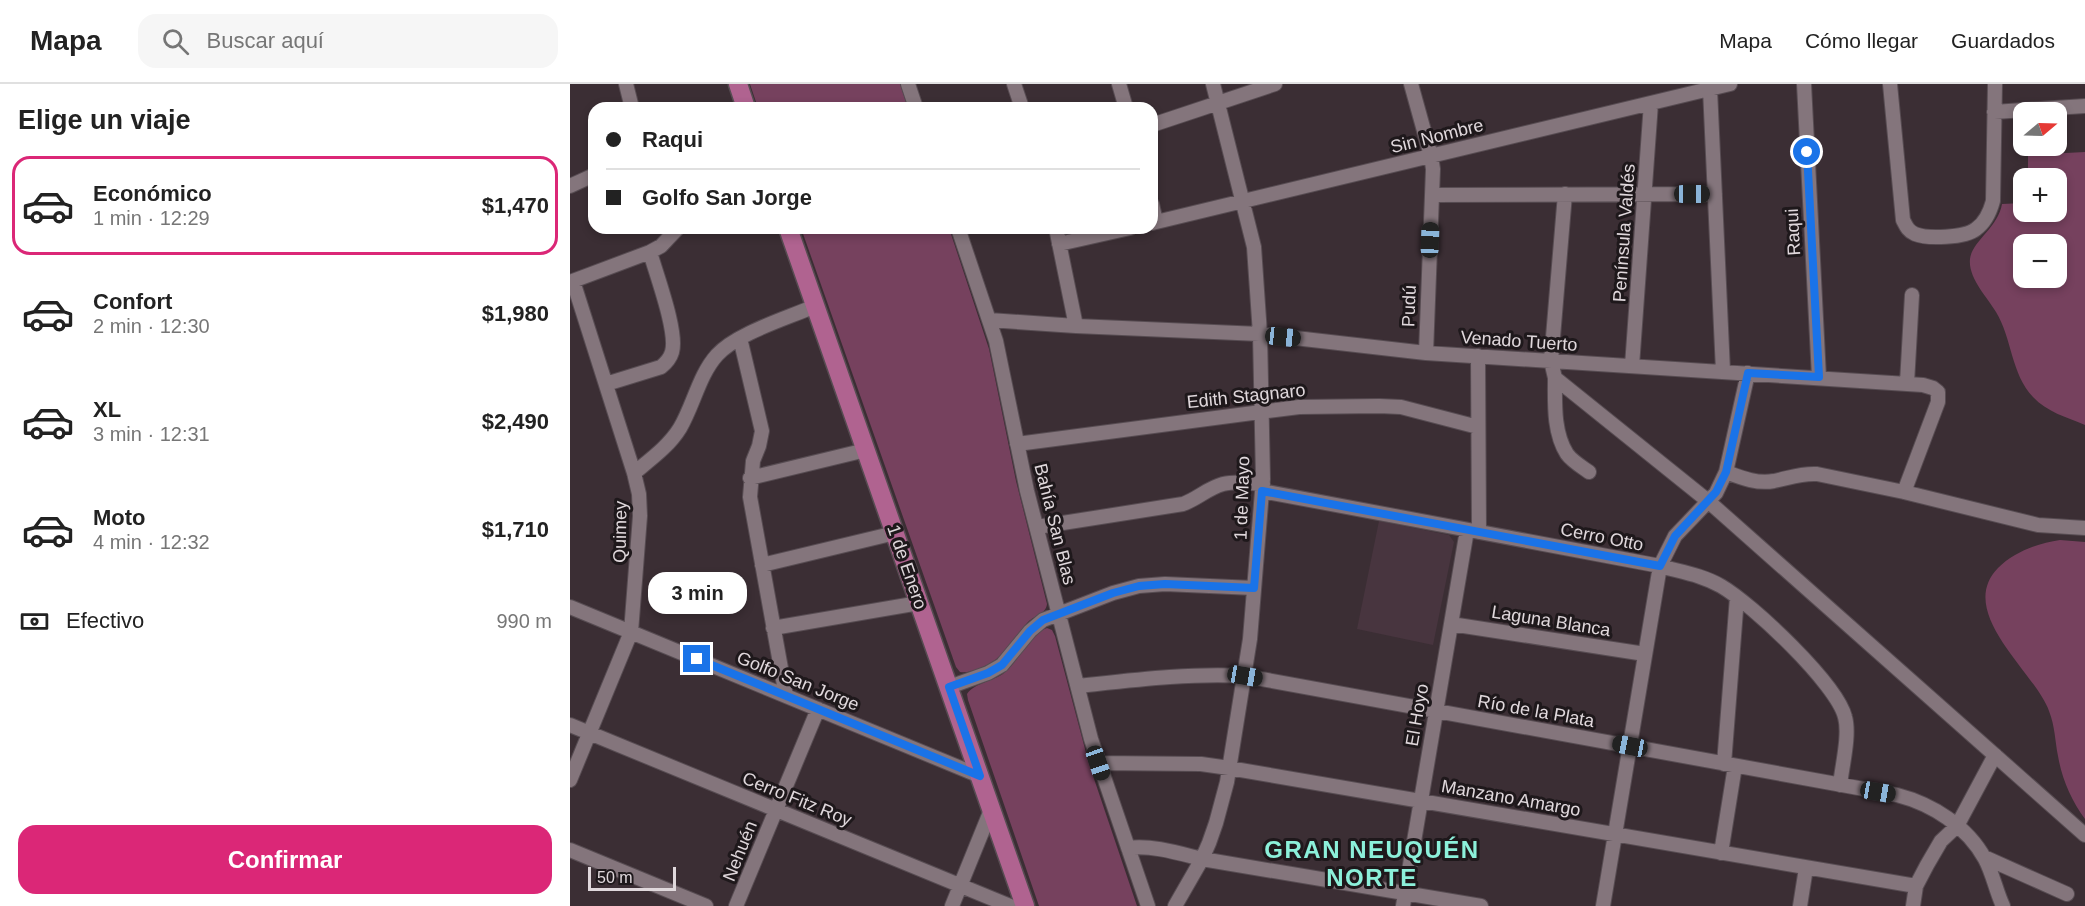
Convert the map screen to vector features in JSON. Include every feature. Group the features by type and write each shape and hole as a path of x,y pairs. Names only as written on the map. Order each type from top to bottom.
{"main road":[{"path":"738,84 744,102"},
{"name":"1 de Enero","path":"790,234 1025,906"}],"street":[{"path":"626,84 630,102"},
{"path":"908,84 914,102"},
{"path":"1014,84 1020,102"},
{"path":"1119,84 1124,102"},
{"name":"1 de Mayo","path":"1175,906 1202,859 1216,823 1229,768 1245,676 1263,488 1260,334 1254,247 1213,84"},
{"path":"1158,123 1275,84"},
{"name":"Pudú","path":"1411,84 1431,156 1432,195 1426,353"},
{"name":"Sin Nombre","path":"1158,221 1729,84"},
{"name":"Raqui","path":"1804,84 1819,377"},
{"path":"1890,84 1900,208 1903,220 1907,228 1919,235 1958,236 1967,235 1984,222 1993,201 1995,84"},
{"path":"1710,89 1723,371"},
{"name":"Península Valdés","path":"1632,366 1651,103"},
{"path":"1994,112 2085,106"},
{"path":"570,186 588,178"},
{"path":"1565,194 1551,361 1555,378 1555,417 1567,453 1589,472"},
{"path":"1432,195 1715,194"},
{"path":"571,282 650,252 661,246 672,234"},
{"name":"Bahía San Blas","path":"960,234 998,352 1037,527 1098,763 1148,906"},
{"path":"1057,234 1076,326"},
{"path":"1059,244 1103,234"},
{"path":"606,384 661,367 668,362 672,353 673,341 670,326 650,252"},
{"name":"Quimey","path":"570,780 631,632 640,516 639,494 634,473 571,282"},
{"path":"1907,383 1912,295"},
{"path":"634,473 671,440 680,428 710,364 728,345 815,306"},
{"name":"Venado Tuerto","path":"989,320 1260,334 1426,353 1907,383 1933,388 1938,392 1938,402 1904,492"},
{"path":"740,338 762,431 750,478 750,497 786,696"},
{"name":"El Hoyo","path":"1404,900 1451,624 1473,531 1478,428 1478,356"},
{"path":"1603,906 1660,566 1675,536 1722,484 1748,373"},
{"path":"1555,378 1708,501 2085,835"},
{"name":"Edith Stagnaro","path":"1017,444 1299,406 1401,407 1478,428"},
{"path":"750,478 866,450"},
{"path":"1726,472 1760,482 1774,481 1803,473 1816,474 1904,492 2038,525 2085,528"},
{"name":"Cerro Otto","path":"1037,527 1183,504 1222,484 1240,482 1473,531 1660,566 1699,576 1720,585 1776,630 1834,693 1842,706 1846,719 1840,785"},
{"path":"762,565 895,533"},
{"path":"949,687 988,673 1002,665 1036,625 1059,613 1113,593 1139,586 1165,584 1254,588"},
{"path":"1721,853 1729,765 1737,597"},
{"path":"773,628 919,603"},
{"name":"Golfo San Jorge","path":"570,607 980,776"},
{"name":"Laguna Blanca","path":"1451,624 1645,654"},
{"name":"Río de la Plata","path":"1078,686 1209,674 1245,676 1916,800 1945,816 1957,826 1984,857 2003,906"},
{"name":"Nehuén","path":"736,906 818,709"},
{"name":"Cerro Fitz Roy","path":"570,725 1010,906"},
{"path":"1913,906 1916,886 1941,841 1957,826 1995,755"},
{"name":"Manzano Amargo","path":"1098,763 1202,764 1229,768 1916,886"},
{"path":"952,906 991,810"},
{"path":"1128,848 1140,846 1157,849 1404,900 1481,906"},
{"path":"570,850 706,906"},
{"path":"1984,857 2067,894"},
{"path":"1800,906 1806,868"}],"shaded area":[{"path":"750,84 900,84 906,102 756,102"},
{"path":"2085,152 2085,425 2044,407 2026,388 2020,378 2001,322 1975,280 1970,266 1975,246 1996,220 2002,204 2013,203 2013,222 2067,222 2067,168 2028,168 2028,156 2067,156 2067,153"},
{"path":"803,234 951,234 989,349 1016,481 1047,604 1045,610 1028,622 995,660 969,672 960,672 956,667"},
{"path":"1379,521 1449,535 1454,542 1433,645 1357,629"},
{"path":"2060,540 2085,542 2085,819 2071,797 2065,781 2049,711 2041,695 2002,641 1992,622 1986,603 1987,585 2004,562 2027,549"},
{"path":"1047,628 1052,630 1055,636 1089,764 1137,906 1039,906 968,700 967,694 970,690 1004,673 1029,641"}],"district":[{"name":"GRAN NEUQUÉN NORTE","path":"1372,863"}],"route":[{"path":"697,659 980,776 949,687 988,673 1002,665 1030,631 1043,620 1113,593 1139,586 1165,584 1254,588 1262,491 1660,566 1675,536 1722,484 1748,373 1819,377 1807,152"}]}
